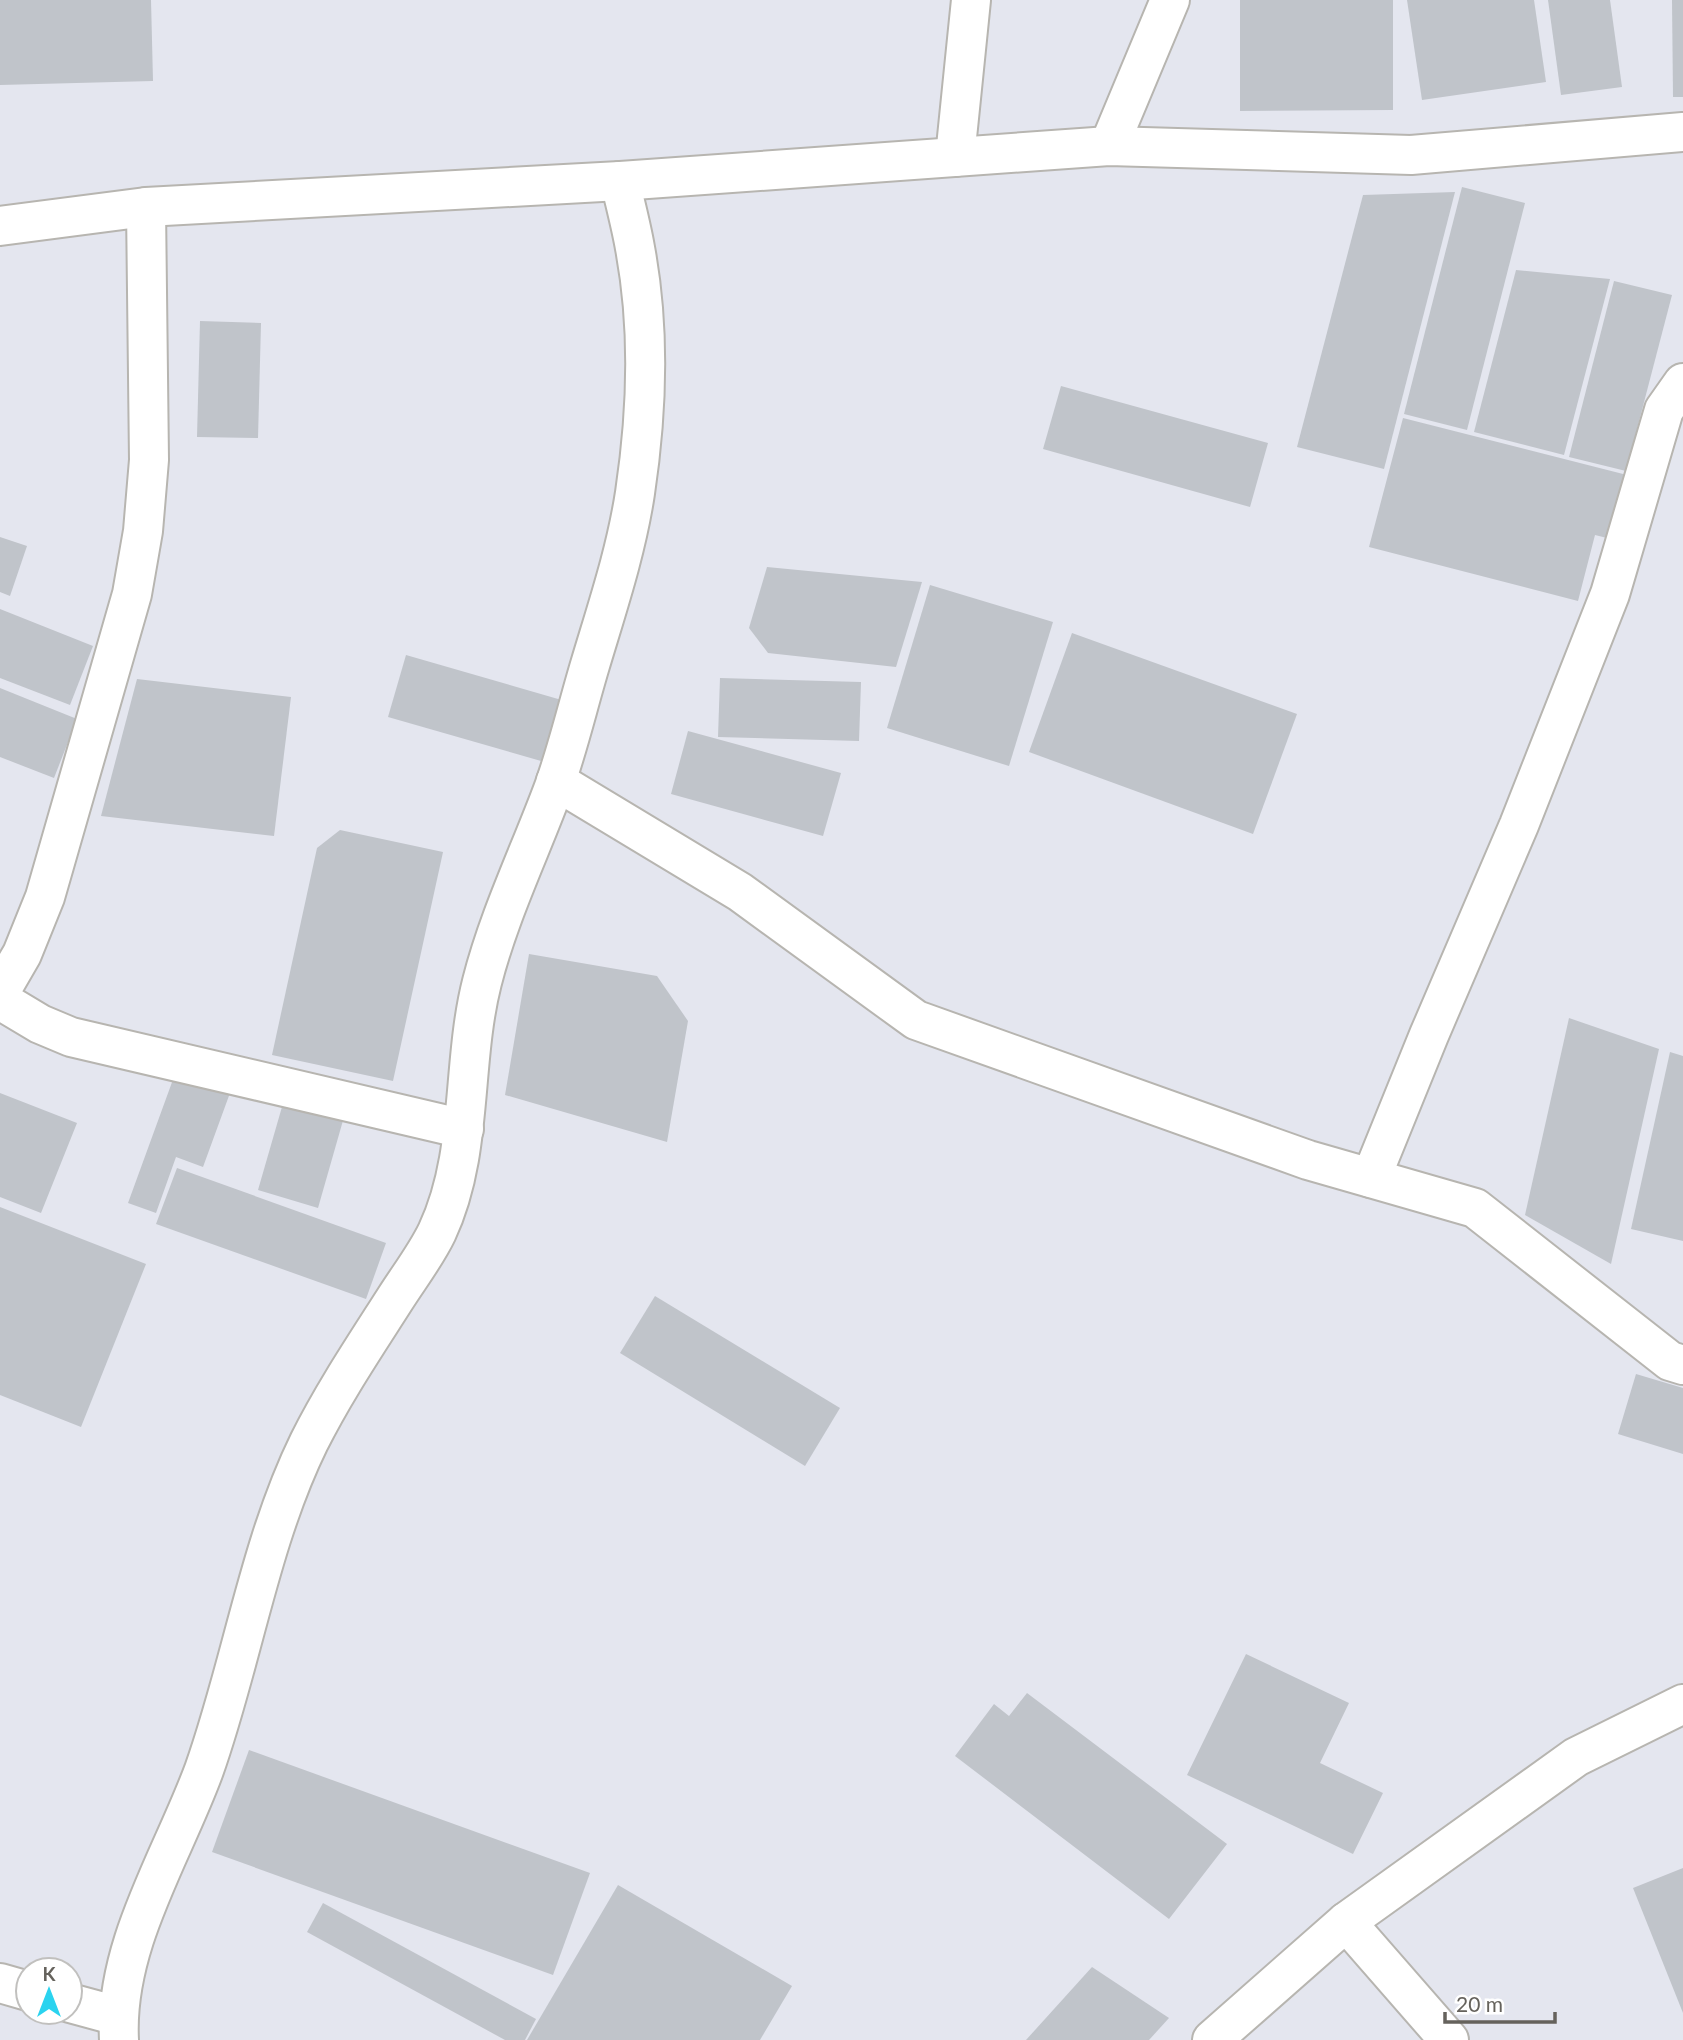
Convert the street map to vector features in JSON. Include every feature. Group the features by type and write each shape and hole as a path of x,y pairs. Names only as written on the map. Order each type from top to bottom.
{"street":[{"path":"955,157 971,0"},
{"path":"1109,146 1170,0"},
{"path":"0,226 146,207 620,181 1109,146 1411,155 1683,132"},
{"path":"84,2010 119,2028 123,1979 132,1946 204,1769 282,1506 306,1448 336,1391 435,1237 450,1202 464,1129 472,1023 484,975 556,781 619,566 635,495 643,418 645,354 636,250 620,181"},
{"path":"0,992 22,954 45,897 132,594 143,531 149,460 146,207"},
{"path":"1371,1178 1529,799 1610,594 1664,410 1683,383"},
{"path":"556,781 740,892 916,1020 1295,1156 1475,1208 1670,1361 1683,1365"},
{"path":"0,1000 40,1024 71,1037 464,1129"},
{"path":"1212,2040 1346,1922 1576,1757 1683,1704"},
{"path":"1346,1922 1449,2040"}],"building":[{"path":"0,0 151,0 153,81 0,85"},
{"path":"1240,0 1393,0 1393,110 1240,111"},
{"path":"1407,0 1534,0 1546,82 1422,100"},
{"path":"1548,0 1610,0 1622,87 1561,95"},
{"path":"1672,0 1683,0 1683,97 1673,97"},
{"path":"1462,187 1525,203 1467,430 1404,414"},
{"path":"1455,192 1384,469 1297,447 1363,195"},
{"path":"1516,270 1610,279 1564,455 1474,432"},
{"path":"1614,281 1672,295 1626,471 1569,457"},
{"path":"200,321 261,323 258,438 197,437"},
{"path":"1061,386 1268,443 1250,507 1043,449"},
{"path":"1403,418 1627,475 1611,539 1595,535 1578,601 1369,547"},
{"path":"0,537 27,546 10,596 0,592"},
{"path":"767,567 922,582 896,667 768,653 749,628"},
{"path":"930,585 1053,622 1009,766 887,728"},
{"path":"0,609 93,646 70,705 0,678"},
{"path":"1072,633 1297,714 1253,834 1029,752"},
{"path":"406,655 565,701 548,763 388,717"},
{"path":"720,678 861,682 859,741 718,737"},
{"path":"137,679 291,697 274,836 101,816"},
{"path":"0,688 77,719 54,778 0,757"},
{"path":"688,731 841,773 823,836 671,794"},
{"path":"340,830 443,852 393,1081 272,1055 317,848"},
{"path":"529,954 657,976 688,1021 667,1142 505,1095"},
{"path":"1569,1018 1659,1049 1611,1264 1525,1215"},
{"path":"1670,1052 1683,1056 1683,1241 1631,1229"},
{"path":"179,1063 234,1082 203,1167 176,1157 156,1213 128,1203"},
{"path":"0,1093 77,1123 41,1213 0,1197"},
{"path":"286,1093 346,1110 318,1208 258,1190"},
{"path":"177,1168 386,1243 366,1299 156,1224"},
{"path":"0,1207 146,1264 81,1427 0,1395"},
{"path":"655,1296 840,1408 805,1466 620,1353"},
{"path":"1636,1374 1683,1388 1683,1454 1618,1434"},
{"path":"1246,1654 1349,1703 1320,1763 1383,1793 1353,1854 1187,1775"},
{"path":"1027,1693 1227,1844 1169,1919 955,1756 994,1704 1009,1716"},
{"path":"249,1750 590,1873 553,1975 212,1852"},
{"path":"1683,1868 1683,2013 1633,1888"},
{"path":"618,1885 792,1986 760,2040 527,2040"},
{"path":"323,1903 536,2019 525,2040 505,2040 307,1932"},
{"path":"1092,1967 1169,2018 1149,2040 1026,2040"}]}
